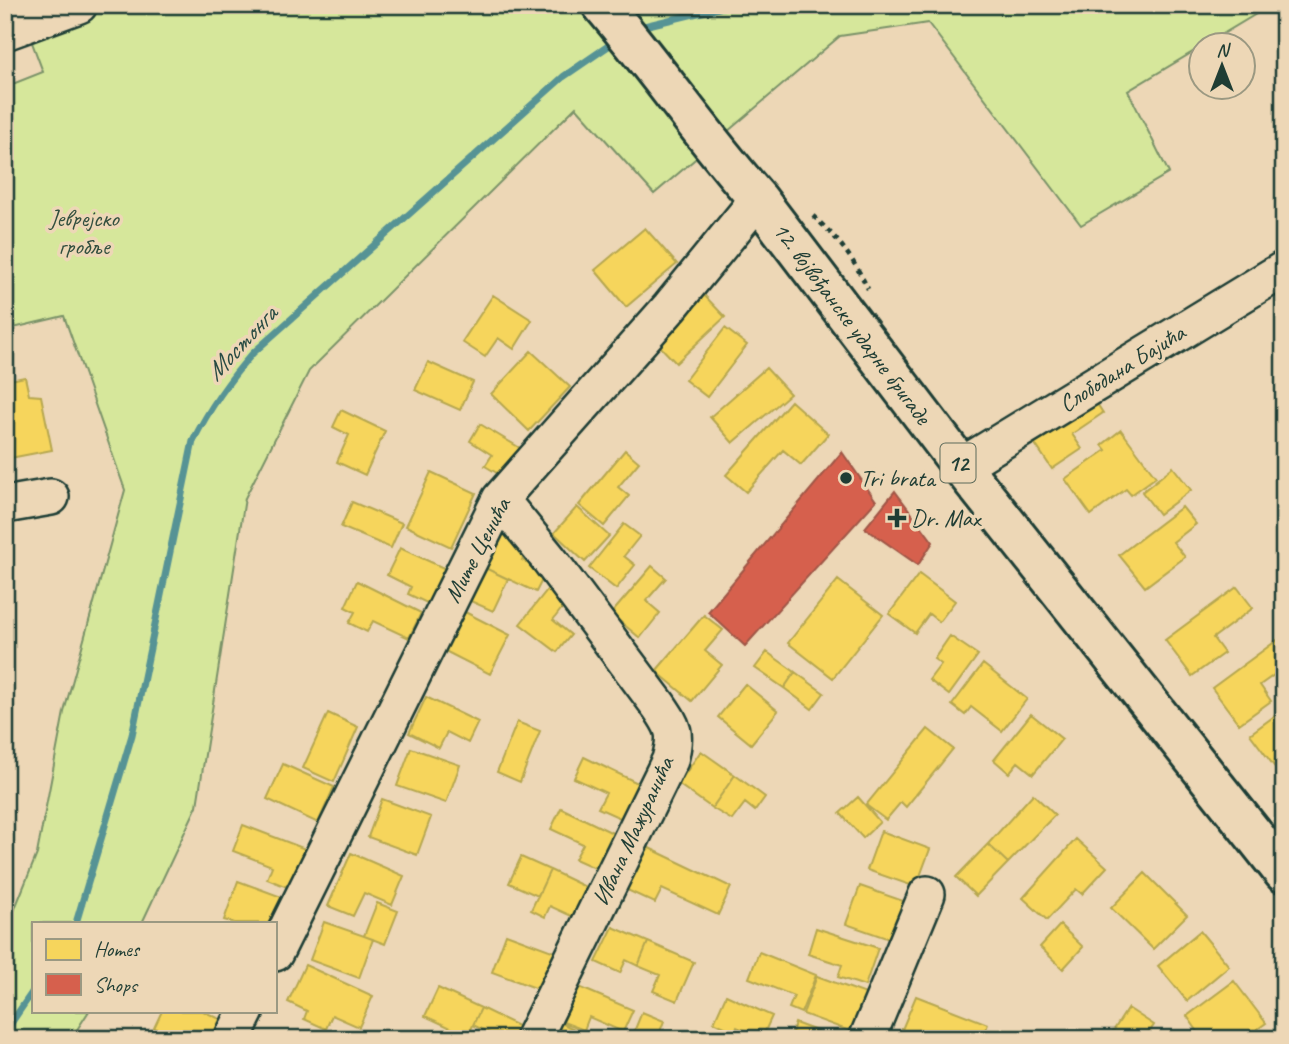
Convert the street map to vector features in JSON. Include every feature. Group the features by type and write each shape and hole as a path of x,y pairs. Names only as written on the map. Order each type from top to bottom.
{"main road":[{"name":"12. војвођанске ударне бригаде","path":"602,5 638,47 737,176 758,198 961,466 1284,873"}],"street":[{"path":"5,32 79,5"},
{"name":"Мите Ценића","path":"276,951 500,499 670,307 758,198"},
{"name":"Слободана Бајића","path":"961,466 1284,269"},
{"path":"5,506 51,497"},
{"name":"Ивана Мажуранића","path":"500,499 549,559 659,706 674,729 675,740 670,760 533,1039"},
{"path":"867,1039 927,894"},
{"path":"232,1039 246,1012"}],"green space":[{"name":"Јеврејско гробље","path":"18,5 1271,5 1226,32 1188,32 1188,55 1128,91 1169,173 1081,225 928,23 840,36 654,194 576,107 309,371 245,498 197,806 142,922 32,922 32,1012 88,1012 71,1039 5,1039 5,933 37,854 64,712 125,490 64,316 5,330 5,87 43,72"}],"building: Homes":[{"path":"645,228 677,264 626,307 595,270"},
{"path":"703,294 725,317 676,363 654,340"},
{"path":"493,295 532,320 514,349 498,338 485,357 462,342"},
{"path":"725,328 747,345 707,397 685,380"},
{"path":"531,351 570,387 529,431 491,394"},
{"path":"428,362 473,382 460,410 415,390"},
{"path":"766,368 790,394 733,443 710,417"},
{"path":"25,377 29,395 41,396 52,450 5,459 5,381"},
{"path":"1090,393 1103,413 1072,434 1082,449 1052,469 1029,435"},
{"path":"791,401 828,434 801,465 783,450 746,492 726,475"},
{"path":"341,410 385,431 365,475 337,462 349,435 333,427"},
{"path":"480,424 520,448 502,476 485,466 492,455 470,441"},
{"path":"1121,430 1156,477 1131,495 1126,489 1091,515 1065,479 1106,450 1102,445"},
{"path":"625,450 639,462 618,487 629,496 604,526 579,505"},
{"path":"1173,467 1191,490 1159,514 1142,492"},
{"path":"431,472 476,493 451,547 406,526"},
{"path":"352,502 402,523 391,548 341,527"},
{"path":"577,507 609,536 585,562 554,533"},
{"path":"1182,507 1196,524 1173,542 1185,557 1145,587 1119,555"},
{"path":"624,524 640,536 624,556 635,565 616,589 589,568"},
{"path":"499,528 531,543 522,560 546,572 536,592 481,566"},
{"path":"400,548 446,569 429,604 408,594 411,587 387,575"},
{"path":"481,566 508,579 493,611 466,599"},
{"path":"652,566 666,578 646,601 660,613 640,638 611,614"},
{"path":"919,574 955,601 939,622 929,614 915,633 889,614"},
{"path":"838,580 883,615 833,678 788,643"},
{"path":"357,581 421,613 409,638 373,621 367,632 349,623 355,612 345,607"},
{"path":"551,585 569,599 553,620 571,635 557,652 520,624"},
{"path":"1237,587 1253,608 1213,638 1224,653 1192,676 1165,640"},
{"path":"465,612 510,635 490,674 445,651"},
{"path":"704,615 723,630 705,651 722,665 692,701 656,671"},
{"path":"1284,635 1284,668 1260,685 1271,701 1239,724 1212,688"},
{"path":"950,636 978,655 949,695 929,680 941,664 934,659"},
{"path":"767,652 795,672 784,688 755,668"},
{"path":"983,664 1027,699 1002,731 971,707 965,715 952,705"},
{"path":"795,672 824,693 812,709 784,688"},
{"path":"745,684 778,711 751,744 718,717"},
{"path":"426,697 478,722 468,743 447,732 439,748 409,733"},
{"path":"1284,709 1284,765 1277,770 1250,734"},
{"path":"328,713 358,727 334,782 303,768"},
{"path":"1031,714 1062,739 1033,774 1018,762 1009,773 994,760"},
{"path":"517,722 540,731 520,782 497,772"},
{"path":"928,729 953,749 906,807 901,802 886,820 866,805"},
{"path":"411,748 460,765 446,803 397,786"},
{"path":"701,751 735,775 712,808 678,784"},
{"path":"584,757 646,787 629,822 598,808 606,793 574,778"},
{"path":"283,764 334,787 318,823 267,799"},
{"path":"735,775 765,797 755,811 745,803 732,820 712,808"},
{"path":"1033,794 1055,815 1008,863 988,844"},
{"path":"858,797 880,822 863,838 840,813"},
{"path":"382,799 431,817 417,855 368,837"},
{"path":"561,808 623,838 606,873 575,859 583,844 551,829"},
{"path":"243,825 308,850 292,889 267,879 272,866 233,851"},
{"path":"881,831 930,849 916,887 867,870"},
{"path":"1076,839 1107,867 1082,894 1076,889 1047,920 1023,898"},
{"path":"988,844 1008,863 976,896 956,877"},
{"path":"645,846 731,887 718,915 662,889 655,903 625,889"},
{"path":"351,853 404,876 392,905 364,893 353,916 328,906"},
{"path":"521,857 550,870 538,896 509,883"},
{"path":"550,870 594,891 580,920 550,906 545,917 531,910"},
{"path":"1145,873 1187,915 1153,949 1111,908"},
{"path":"238,881 287,899 276,922 224,920"},
{"path":"860,886 909,903 895,941 846,924"},
{"path":"377,903 398,911 385,944 364,936"},
{"path":"324,922 373,939 359,978 310,960"},
{"path":"1060,925 1083,947 1063,969 1040,947"},
{"path":"613,927 648,942 638,966 626,960 620,973 596,962"},
{"path":"816,928 878,948 865,986 838,977 842,965 808,954"},
{"path":"1200,931 1229,966 1187,1001 1158,966"},
{"path":"506,934 555,952 541,990 492,972"},
{"path":"648,942 694,962 677,1001 653,991 660,975 638,966"},
{"path":"759,952 816,975 801,1013 789,1008 794,996 749,978"},
{"path":"305,965 373,996 359,1027 332,1015 326,1029 304,1019 307,1011 288,1002"},
{"path":"817,976 866,994 852,1032 803,1014"},
{"path":"1234,981 1266,1023 1244,1039 1219,1039 1216,1035 1203,1039 1187,1016"},
{"path":"579,987 633,1010 623,1032 589,1017 584,1030 563,1022"},
{"path":"438,988 481,1008 468,1036 425,1016"},
{"path":"726,995 772,1016 762,1038 737,1027 735,1032 714,1022"},
{"path":"916,996 988,1024 984,1035 994,1039 898,1039"},
{"path":"481,1008 522,1028 516,1039 493,1039 495,1036 473,1025"},
{"path":"1128,1008 1154,1025 1145,1039 1108,1039"},
{"path":"162,1012 205,1012 220,1019 211,1039 178,1039 154,1028"},
{"path":"642,1012 664,1021 657,1039 631,1039"},
{"path":"559,1022 595,1039 551,1039"},
{"path":"795,1023 838,1039 790,1039"}],"building: Shops":[{"path":"842,452 876,501 745,646 708,612"},
{"path":"895,491 933,542 918,565 865,528"}],"waterway":[{"name":"Мостонга","path":"636,28 731,5"},
{"name":"Мостонга","path":"76,922 132,735 193,441 213,406 253,353 563,77 617,40"},
{"name":"Мостонга","path":"5,1032 32,992"}],"place":[{"name":"Tri brata","path":"846,478"},
{"name":"Dr. Max","path":"897,518"}]}
